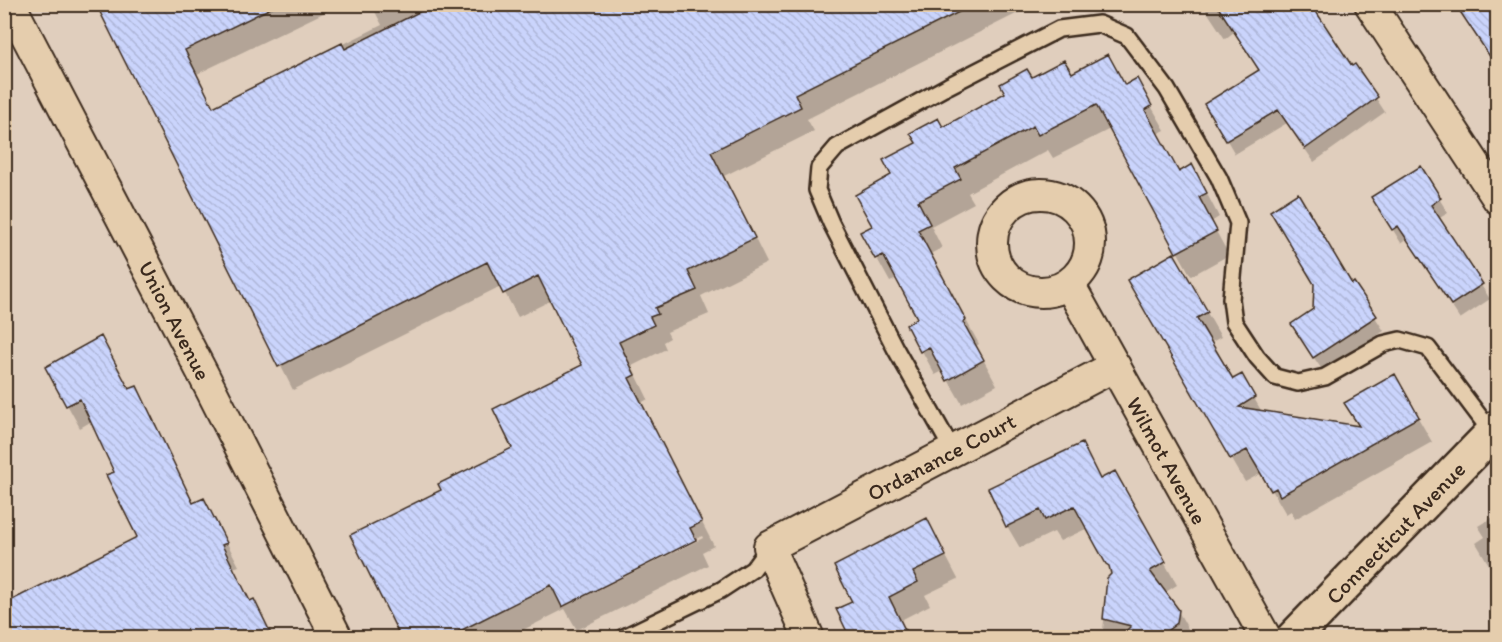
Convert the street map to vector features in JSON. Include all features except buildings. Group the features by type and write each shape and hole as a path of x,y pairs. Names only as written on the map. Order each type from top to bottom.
{"main road":[{"name":"Connecticut Avenue","path":"1293,638 1495,430"}],"street":[{"name":"Union Avenue","path":"9,4 204,376 337,638"},
{"path":"1370,4 1497,199"},
{"name":"Wilmot Avenue","path":"1069,284 1266,638"},
{"name":"Ordanance Court","path":"769,548 1116,366"},
{"path":"769,548 809,638"}],"lane":[{"path":"953,451 895,348 831,223 817,190 819,168 837,147 948,86 1059,29 1099,24 1127,36 1167,89 1219,178 1238,223 1231,299 1234,322 1257,357 1275,377 1298,383 1325,377 1383,344 1400,340 1428,348 1495,430"},
{"path":"622,638 729,585 753,569 769,548"}]}
